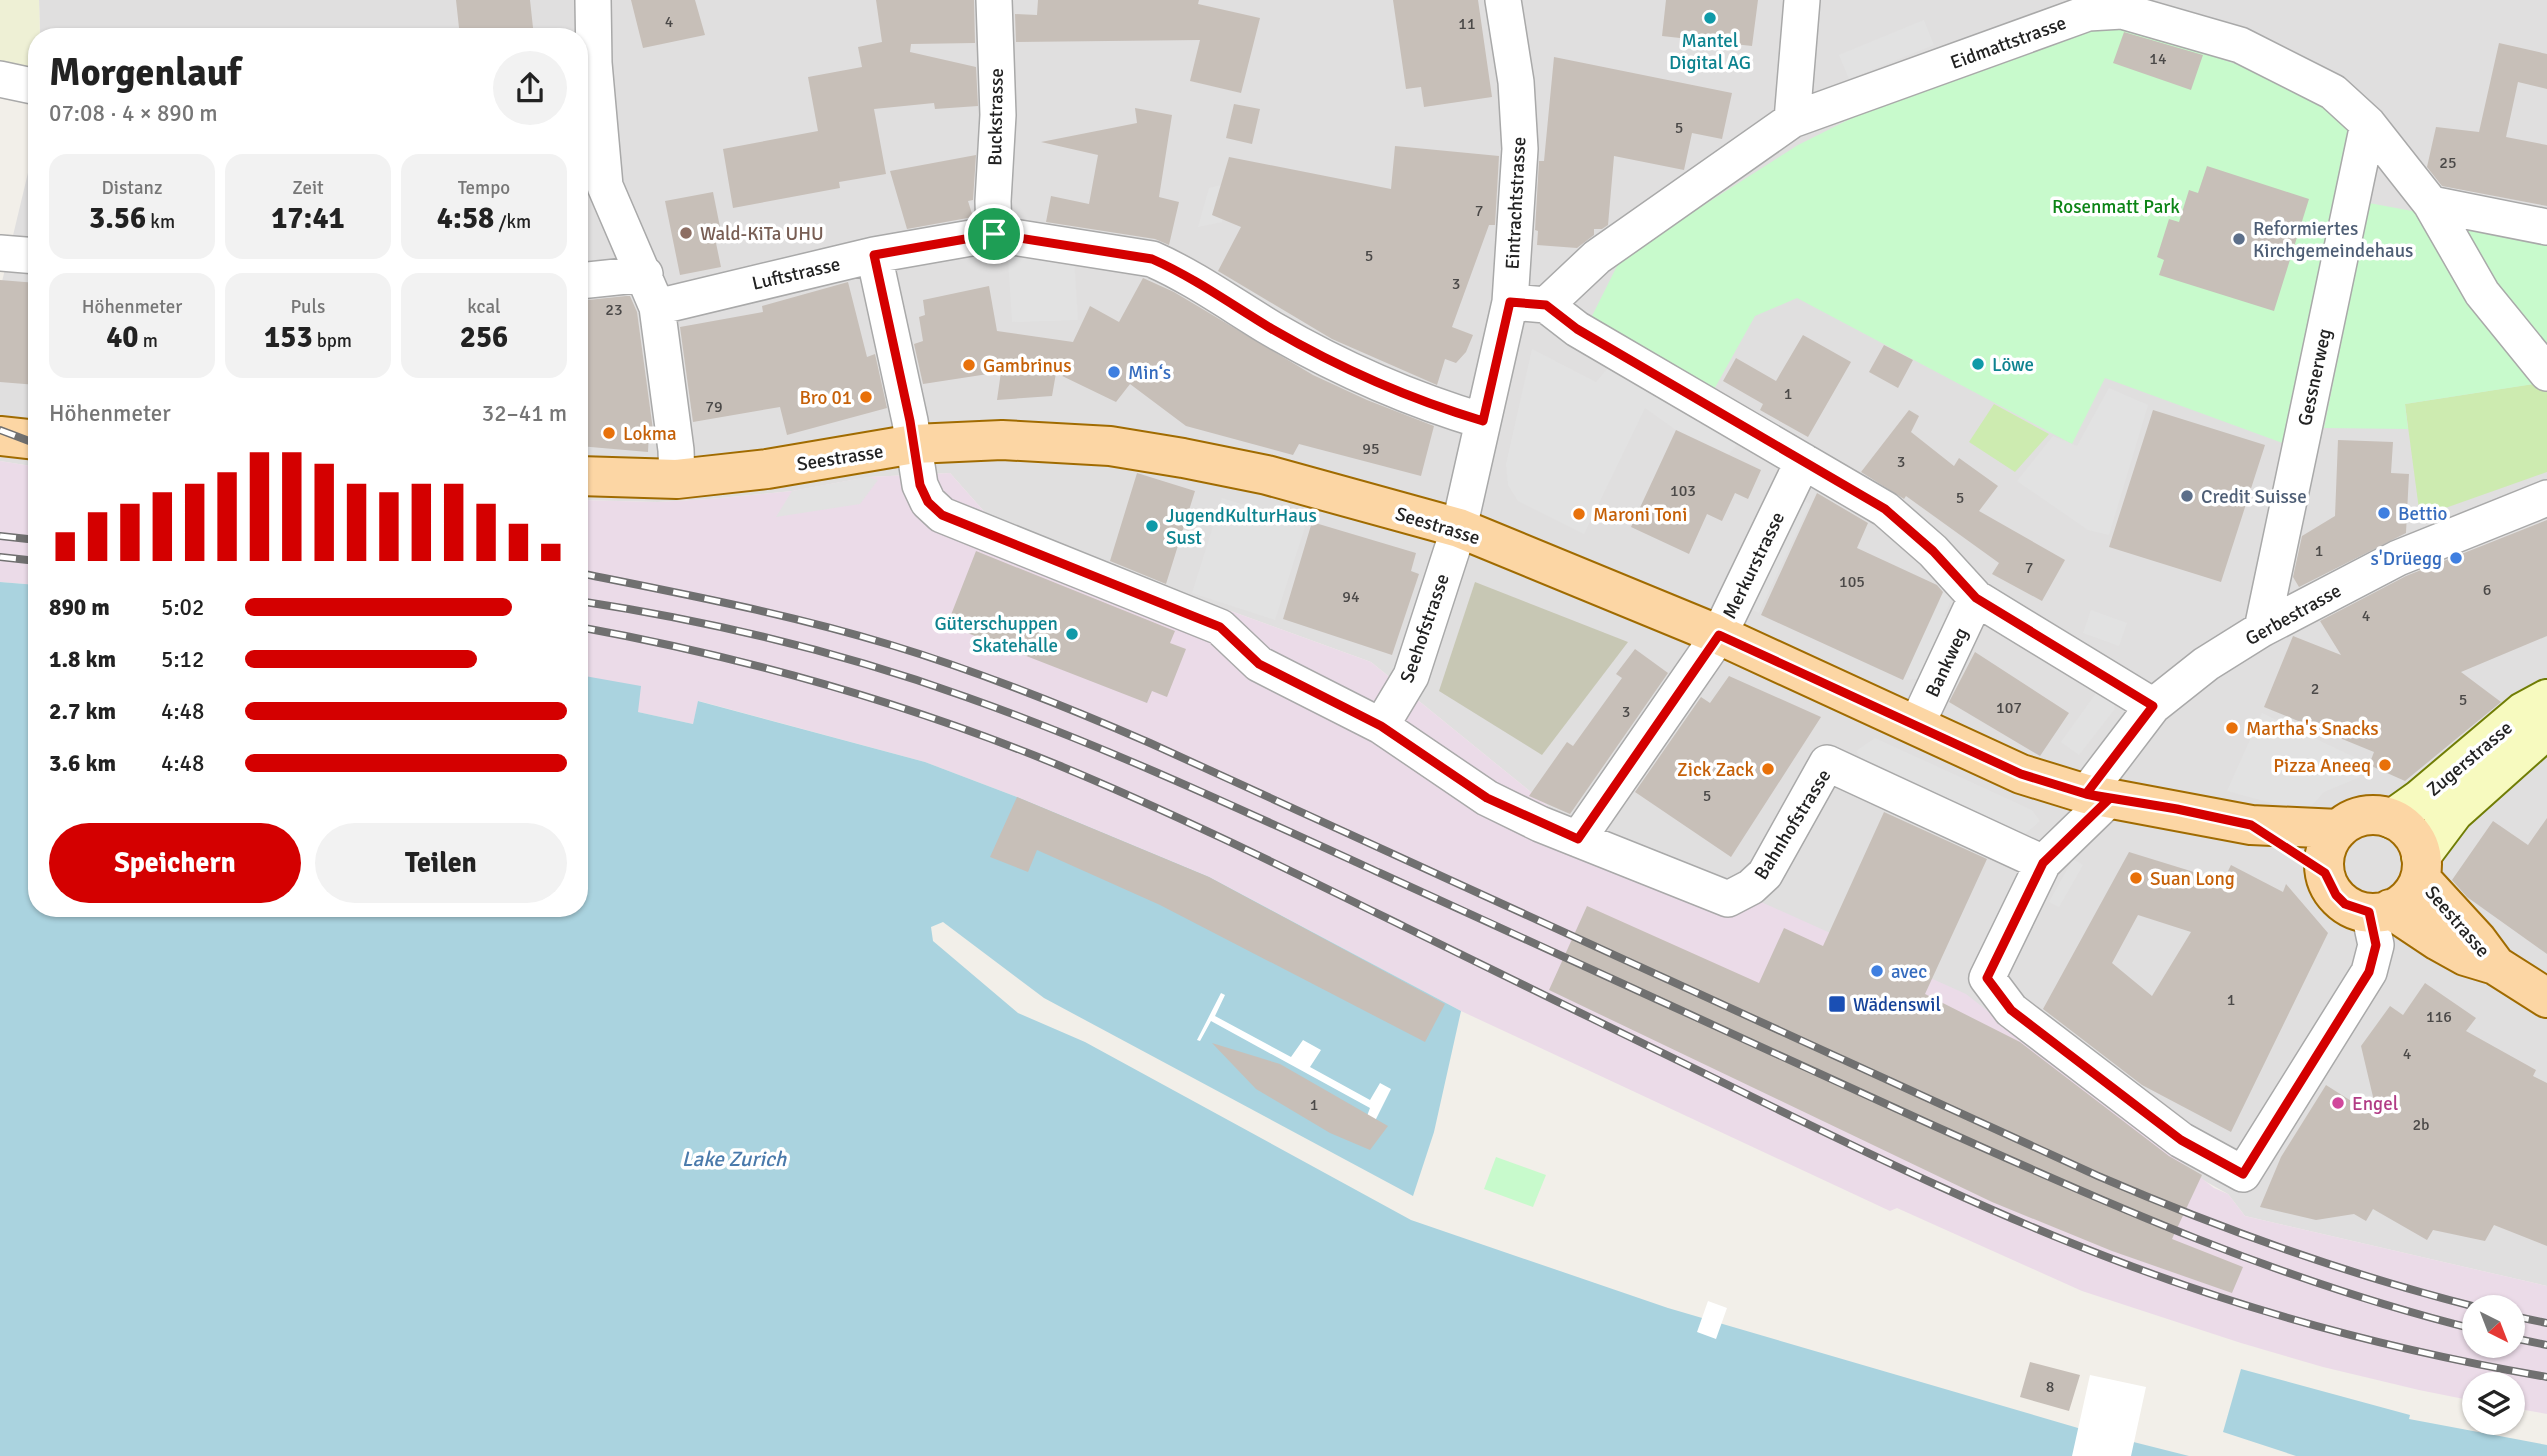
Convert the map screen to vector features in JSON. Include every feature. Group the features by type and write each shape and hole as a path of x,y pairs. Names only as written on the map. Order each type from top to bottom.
{"main road":[{"path":"0,436 28,439"},
{"name":"Seestrasse","path":"588,476 677,479 767,469 914,444 1002,440 1110,446 1267,475 1459,528 1719,635 2021,774 2097,797 2177,809 2251,825 2339,829"},
{"name":"Zugerstrasse","path":"2392,819 2420,799 2523,712 2547,699"},
{"name":"Zugerstrasse","path":"2421,867 2454,812 2547,729"},
{"path":"2370,815 2392,819 2409,830 2421,867 2408,897 2380,911 2345,904 2336,895 2325,873 2326,849 2347,822 2370,815"},
{"name":"Seestrasse","path":"2251,825 2325,873"},
{"name":"Seestrasse","path":"2421,867 2495,965"},
{"name":"Seestrasse","path":"2380,911 2465,956 2495,965 2547,998"}],"street":[{"path":"593,0 594,62 605,186 657,307 672,413 677,479"},
{"name":"Buckstrasse","path":"994,0 998,115 993,201 994,234"},
{"name":"Eintrachtstrasse","path":"1459,528 1510,302 1520,149 1516,82 1503,0"},
{"path":"1792,120 1802,0"},
{"name":"Eidmattstrasse","path":"1546,305 1597,257 1792,120 2088,13 2122,11 2240,45 2333,92 2368,124 2431,204 2482,293 2547,373"},
{"path":"0,79 28,85"},
{"name":"Gessnerweg","path":"2262,629 2368,124"},
{"path":"2431,204 2547,227"},
{"name":"Luftstrasse","path":"657,307 874,255 994,234 1152,259 1356,374 1398,392 1483,421"},
{"path":"0,253 28,255"},
{"name":"Bahnhofstrasse","path":"874,255 914,444 920,485 928,502 942,515 1220,627 1259,664 1381,726 1487,798 1578,839 1728,899 1751,887 1765,874 1827,763 2043,863"},
{"path":"588,280 645,274"},
{"path":"1510,302 1546,305 1577,329 1885,509 1933,551 1976,598 2153,706"},
{"name":"Merkurstrasse","path":"1578,839 1719,635 1804,461"},
{"name":"Gerbestrasse","path":"2097,797 2153,706 2206,664 2262,629 2398,558 2547,498"},
{"name":"Seehofstrasse","path":"1381,726 1411,676 1459,528"},
{"name":"Bankweg","path":"1916,726 1976,598"},
{"path":"2097,797 2043,863 1987,978 2011,1010 2021,1018 2181,1140 2243,1174 2369,972 2380,911"}],"shaded area":[{"path":"0,0 39,0 40,28 28,28 28,79 0,74"},
{"path":"39,0 2547,0 2547,1286 2245,1216 2228,1194 1580,832 1371,662 997,526 950,473 869,477 792,491 709,499 657,502 588,500 588,28 40,28"},
{"path":"1924,20 1934,45 1849,79 1839,55"},
{"path":"28,173 28,466 0,461 0,290"},
{"path":"1230,183 1222,222 1198,227 1209,188"},
{"path":"1007,247 1074,258 1078,320 1012,322"},
{"path":"1532,349 1596,382 1613,362 1748,433 1728,455 1676,430 1645,408 1584,534 1518,501 1508,485 1506,464"},
{"path":"2109,388 2148,405 2109,535 2088,530 2017,481 2053,436 2077,446"},
{"path":"0,461 28,466 28,584 0,582"},
{"path":"950,473 997,526 1371,662 1580,832 1712,880 1966,994 2214,1188 2228,1194 2245,1216 2547,1286 2547,1414 2525,1410 2525,1372 2462,1372 2462,1399 2323,1367 2082,1291 1897,1208 1890,1211 1461,1011 1209,877 925,762 699,701 693,724 638,712 588,681 588,500 657,502 792,491 869,477"},
{"path":"868,477 878,480 860,504 776,517 792,491"},
{"path":"1222,498 1306,524 1275,620 1192,593"},
{"path":"1800,499 1810,504 1759,613 1749,608"},
{"path":"1475,582 1628,642 1542,755 1439,691"},
{"path":"1945,589 1954,593 1944,616 1957,615 1929,678 1903,680"},
{"path":"2091,610 2127,623 2119,646 2083,633"},
{"path":"2099,689 2115,702 2114,710 2079,755 2061,742"},
{"path":"2262,713 2354,757 2360,777 2324,792 2306,812 2227,791"},
{"path":"1875,738 2032,810 2040,821 2023,836 1864,762 1856,751"},
{"path":"2073,859 2083,865 2059,907 2049,902"}],"green space":[{"name":"Rosenmatt Park","path":"2118,24 2295,84 2356,135 2291,446 2105,378 2072,444 1797,298 1755,316 1707,402 1586,328 1621,258 1798,145 1854,117 2088,30"},
{"path":"2369,203 2547,236 2547,382 2405,404 2408,429 2324,428"},
{"path":"2545,382 2547,472 2420,517 2405,404"},
{"path":"1994,404 2049,434 2015,472 1969,442"},
{"path":"1496,1157 1546,1175 1533,1207 1484,1189"}],"water":[{"name":"Lake Zurich","path":"0,582 28,584 28,917 588,917 588,677 641,686 638,712 693,724 698,701 925,762 1017,797 1209,877 1461,1011 1434,1132 1413,1196 1044,998 943,922 931,927 933,941 1018,1013 1085,1042 1411,1220 1668,1308 2078,1428 2189,1456 0,1456"},
{"path":"2241,1369 2410,1415 2409,1419 2462,1429 2462,1435 2494,1435 2547,1445 2547,1456 2296,1456 2223,1432"}],"pier":[{"path":"1221,993 1225,995 1215,1016 1291,1057 1303,1040 1321,1050 1310,1067 1370,1100 1380,1083 1391,1089 1375,1121 1367,1116 1370,1108 1211,1021 1200,1041 1197,1040"},
{"path":"1708,1301 1727,1308 1716,1339 1697,1332"},
{"path":"2090,1375 2146,1387 2131,1456 2072,1456"}],"building":[{"path":"456,0 530,0 533,28 459,28"},
{"path":"631,0 695,0 705,35 643,48"},
{"path":"876,0 974,0 975,43 911,44 910,52 976,67 978,106 935,109 934,103 874,109 886,174 839,182 840,188 733,208 723,149 818,131 808,77 862,67 858,47 882,42"},
{"path":"1038,0 1199,0 1198,4 1260,18 1241,93 1190,81 1200,40 1016,42 1015,14 1037,15"},
{"path":"1393,0 1478,0 1492,97 1424,107 1421,87 1406,89"},
{"name":"Mantel Digital AG","path":"1666,0 1758,0 1752,46 1662,36"},
{"path":"2124,32 2203,55 2191,90 2113,63"},
{"path":"2499,43 2547,54 2547,89 2518,82 2506,137 2547,145 2547,206 2442,186 2427,167 2436,127 2479,132"},
{"path":"1554,57 1732,93 1722,139 1692,133 1684,170 1614,156 1608,225 1602,229 1594,229 1594,235 1577,248 1537,245 1538,231 1535,230 1539,161 1544,161"},
{"path":"1234,104 1260,109 1252,144 1226,138"},
{"path":"1135,108 1172,115 1159,197 1179,202 1169,245 1155,239 1046,222 1051,196 1089,204 1098,155 1041,142 1137,123"},
{"path":"1395,146 1499,156 1495,225 1489,225 1452,327 1473,335 1466,352 1456,363 1445,359 1437,385 1332,339 1218,271 1241,227 1212,215 1229,157 1391,189"},
{"path":"976,155 973,200 968,201 973,217 907,229 890,171"},
{"name":"Reformiertes Kirchgemeindehaus","path":"2207,166 2309,199 2274,311 2159,275 2164,260 2157,257 2169,219 2179,222 2189,190 2198,193"},
{"path":"713,192 723,242 716,243 721,267 680,275 665,201"},
{"path":"1143,278 1174,292 1313,375 1434,426 1421,476 1299,444 1293,455 1186,426 1130,384 1116,402 1056,373 1052,396 997,400 1001,372 923,384 914,344 923,341 919,317 925,315 923,300 989,286 997,331 1073,342 1090,306 1119,322"},
{"path":"0,280 28,282 28,384 0,382"},
{"path":"848,282 867,357 875,354 887,408 787,435 780,407 693,422 680,327 763,312 762,306"},
{"path":"630,296 637,312 653,430 649,431 648,452 588,447 588,300"},
{"path":"1803,335 1851,362 1808,437 1760,410 1763,404 1723,381 1736,358 1776,381"},
{"path":"1884,345 1913,360 1898,388 1869,372"},
{"path":"1909,410 1919,416 1911,432 1954,466 1959,458 1998,486 1979,511 2065,560 2042,601 1992,574 1999,563 1906,496 1904,499 1861,472"},
{"name":"Credit Suisse","path":"2153,410 2265,445 2221,582 2109,547"},
{"path":"1676,430 1761,470 1748,499 1735,493 1722,521 1707,514 1689,554 1631,527"},
{"path":"2338,440 2393,442 2391,473 2409,474 2406,533 2299,587 2293,577 2302,536 2335,516"},
{"name":"JugendKulturHaus Sust","path":"1137,473 1195,491 1166,584 1110,561"},
{"path":"1817,493 1868,523 1857,548 1937,585 1943,592 1903,680 1761,615"},
{"path":"2547,520 2547,636 2461,672 2501,702 2405,781 2369,765 2374,752 2264,707 2293,636 2341,655 2320,621 2406,576"},
{"path":"1312,522 1416,553 1411,571 1419,574 1392,655 1283,619"},
{"name":"Güterschuppen Skatehalle","path":"976,551 1175,631 1170,643 1186,649 1167,697 1152,691 1147,703 947,625"},
{"path":"1635,649 1668,673 1570,814 1529,796 1567,742 1573,746 1622,678 1616,674"},
{"path":"1975,652 2069,713 2040,756 1949,702"},
{"path":"1729,676 1821,717 1731,857 1635,792 1701,697 1710,703"},
{"path":"1017,797 1209,877 1445,1004 1425,1042 1160,905 1037,850 1028,872 990,857"},
{"path":"1884,812 1987,859 1925,994 2020,1042 2169,1156 2202,1175 2172,1239 2243,1267 2232,1293 2112,1251 1992,1202 1549,990 1587,906 1759,983 1784,928 1823,946"},
{"path":"2547,818 2547,954 2467,897 2452,880 2493,821 2528,845"},
{"path":"2129,852 2223,881 2231,865 2283,892 2286,884 2328,933 2231,1132 2142,1085 2043,1009","holes":["2138,915 2191,932 2152,996 2112,963"]},
{"path":"2425,983 2476,1018 2466,1031 2536,1070 2533,1076 2547,1083 2547,1246 2494,1225 2485,1241 2433,1230 2427,1240 2373,1209 2366,1221 2354,1214 2316,1220 2260,1207 2281,1157 2326,1085 2378,1118 2361,1046 2390,1006 2403,1015"},
{"path":"1212,1043 1280,1064 1388,1126 1370,1150 1330,1133 1256,1089"},
{"path":"2030,1362 2080,1375 2069,1411 2020,1397"}],"railway":[{"path":"0,430 28,441"},
{"path":"0,536 28,539"},
{"path":"0,557 28,560"},
{"path":"588,575 736,605 853,634 924,655 1022,690 1150,743 2098,1176 2284,1249 2462,1303"},
{"path":"588,602 726,628 823,652 919,681 1019,716 1227,803 1930,1124 2130,1212 2333,1288 2462,1326"},
{"path":"588,629 701,652 822,684 941,721 1058,765 1276,864 1900,1168 2107,1257 2214,1295 2324,1328 2435,1355 2547,1377"},
{"path":"2525,1318 2547,1323"},
{"path":"2525,1340 2547,1345"}],"place":[{"name":"Mantel Digital AG","path":"1710,18"},
{"name":"Wald-KiTa UHU","path":"686,233"},
{"name":"Reformiertes Kirchgemeindehaus","path":"2239,239"},
{"name":"Löwe","path":"1978,364"},
{"name":"Gambrinus","path":"969,365"},
{"name":"Min‘s","path":"1114,372"},
{"name":"Bro 01","path":"866,397"},
{"name":"Lokma","path":"609,433"},
{"name":"Credit Suisse","path":"2187,496"},
{"name":"Bettio","path":"2384,513"},
{"name":"Maroni Toni","path":"1579,514"},
{"name":"JugendKulturHaus Sust","path":"1152,526"},
{"name":"s'Drüegg","path":"2456,558"},
{"name":"Güterschuppen Skatehalle","path":"1072,634"},
{"name":"Martha's Snacks","path":"2232,728"},
{"name":"Pizza Aneeq","path":"2385,765"},
{"name":"Zick Zack","path":"1768,769"},
{"name":"Suan Long","path":"2136,878"},
{"name":"avec","path":"1877,971"},
{"name":"Wädenswil","path":"1837,1004"},
{"name":"Engel","path":"2338,1103"}],"route":[{"path":"994,234 874,255 910,421 920,485 928,502 942,515 1220,627 1259,664 1381,726 1487,798 1578,839 1719,635 2021,774 2086,794 2109,799 2043,863 1987,978 2011,1010 2181,1140 2243,1174 2369,972 2376,945 2369,912 2345,904 2329,885 2325,873 2251,825 2086,794 2153,706 1976,598 1933,551 1885,509 1577,329 1546,305 1510,302 1483,421 1398,392 1356,374 1152,259 994,234"}]}
